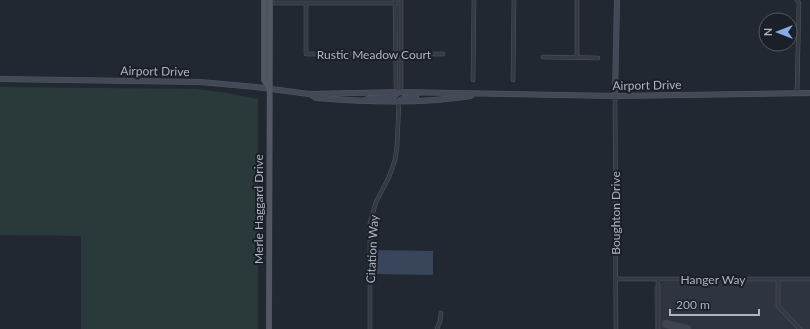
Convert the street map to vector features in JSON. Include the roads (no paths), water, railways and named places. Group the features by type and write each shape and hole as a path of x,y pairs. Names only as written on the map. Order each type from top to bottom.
{"main road":[{"name":"Merle Haggard Drive","path":"264,0 264,80 269,89"},
{"path":"615,96 617,0"},
{"name":"Merle Haggard Drive","path":"269,329 270,2"},
{"name":"Airport Drive","path":"0,79 200,82 309,94 399,92 615,96 810,93"},
{"path":"362,102 368,98 392,98 399,92"},
{"path":"399,102 404,98 428,97 437,93"},
{"name":"Airport Drive","path":"309,94 316,98 362,102 399,102 457,98 484,94"}],"street":[{"path":"473,80 474,0"},
{"path":"514,0 514,80"},
{"path":"577,0 577,57"},
{"path":"395,1 396,88 399,92"},
{"path":"270,2 306,3 401,1 401,87 399,92"},
{"path":"798,2 798,93"},
{"name":"Rustic Meadow Court","path":"306,3 306,54 443,54"},
{"path":"543,57 598,58"},
{"name":"Boughton Drive","path":"615,96 616,329"},
{"name":"Citation Way","path":"370,329 370,222 376,202 389,177 395,160 399,102"},
{"name":"Hanger Way","path":"616,279 810,279"},
{"path":"658,279 658,329"},
{"path":"778,279 778,306 800,329"},
{"path":"437,329 441,313"}],"water":[{"path":"375,250 433,251 433,275 375,274"}]}
